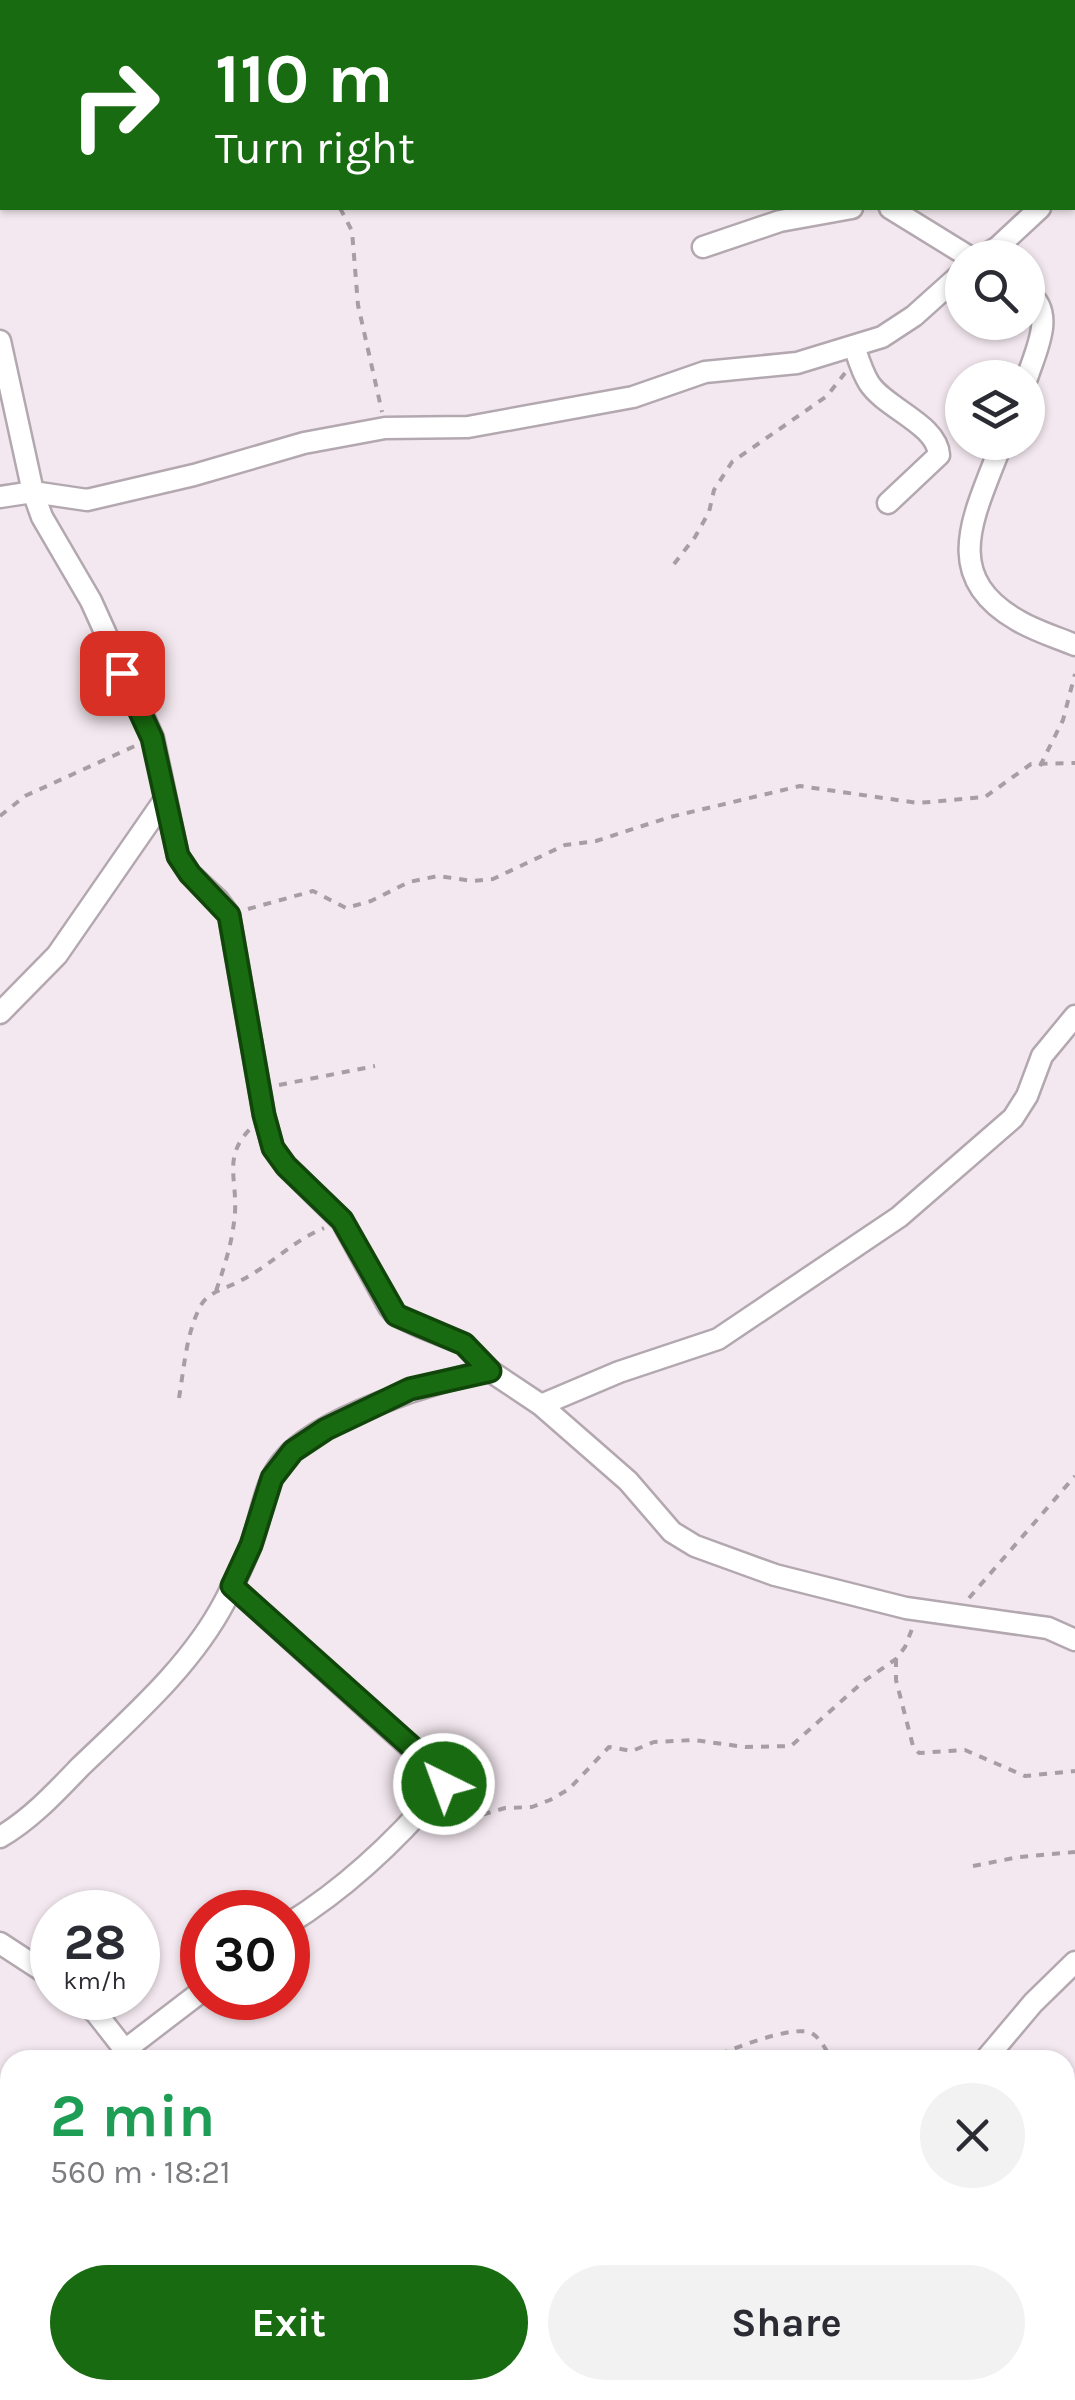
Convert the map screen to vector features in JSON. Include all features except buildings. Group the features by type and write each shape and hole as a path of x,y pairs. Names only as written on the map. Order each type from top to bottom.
{"street":[{"path":"704,248 780,221 841,210"},
{"path":"893,210 945,242"},
{"path":"1006,240 1038,210"},
{"path":"0,497 34,492 87,500 194,475 304,443 385,428 468,427 634,397 705,372 797,363 856,352 914,316 945,288"},
{"path":"0,341 42,517 91,601 152,738 178,856 229,915 273,1148 342,1220 396,1315 464,1344 490,1371 541,1405 628,1481 672,1532 695,1546 776,1575 906,1608 1048,1628 1075,1640"},
{"path":"856,352 868,382 928,431 939,450 939,456 888,502"},
{"path":"996,460 967,557 972,577 988,600 1018,621 1075,645"},
{"path":"0,1013 57,956 165,800"},
{"path":"541,1405 619,1372 718,1339 899,1217 1014,1118 1028,1096 1042,1056 1075,1016"},
{"path":"0,1837 26,1819 162,1687 214,1620 251,1545 272,1478 293,1451 326,1429 410,1389 490,1371"},
{"path":"232,1586 444,1778 441,1788 379,1856 310,1910"},
{"path":"0,1943 30,1963"},
{"path":"994,2050 1075,1962"},
{"path":"135,2050 180,2010"},
{"path":"102,2020 125,2050"}],"path":[{"path":"341,210 352,231 358,305 385,428"},
{"path":"674,564 696,537 709,512 714,490 732,462 827,396 856,352"},
{"path":"1040,766 1063,720 1075,674"},
{"path":"0,816 25,796 152,738"},
{"path":"229,915 313,891 346,908 410,882 438,876 473,881 493,879 565,846 800,786 918,803 985,796 1030,764 1075,763"},
{"path":"260,1090 375,1066"},
{"path":"216,1292 228,1258 235,1214 233,1154 241,1138 264,1115"},
{"path":"179,1398 200,1306 216,1292 251,1276 302,1237 342,1220"},
{"path":"953,1617 1075,1476"},
{"path":"433,1823 505,1808 532,1808 569,1789 609,1747 632,1751 654,1742 694,1740 746,1747 791,1746 800,1742 864,1680 896,1658 912,1632 906,1608"},
{"path":"896,1658 896,1680 919,1753 965,1750 1025,1776 1075,1771"},
{"path":"973,1866 1075,1852"},
{"path":"732,2050 806,2031 816,2036 825,2050"}],"route":[{"path":"122,673 152,738 178,856 229,915 273,1148 286,1166 342,1220 396,1315 464,1344 490,1371 410,1389 302,1443 272,1478 251,1545 232,1586 441,1773 444,1784"}]}
